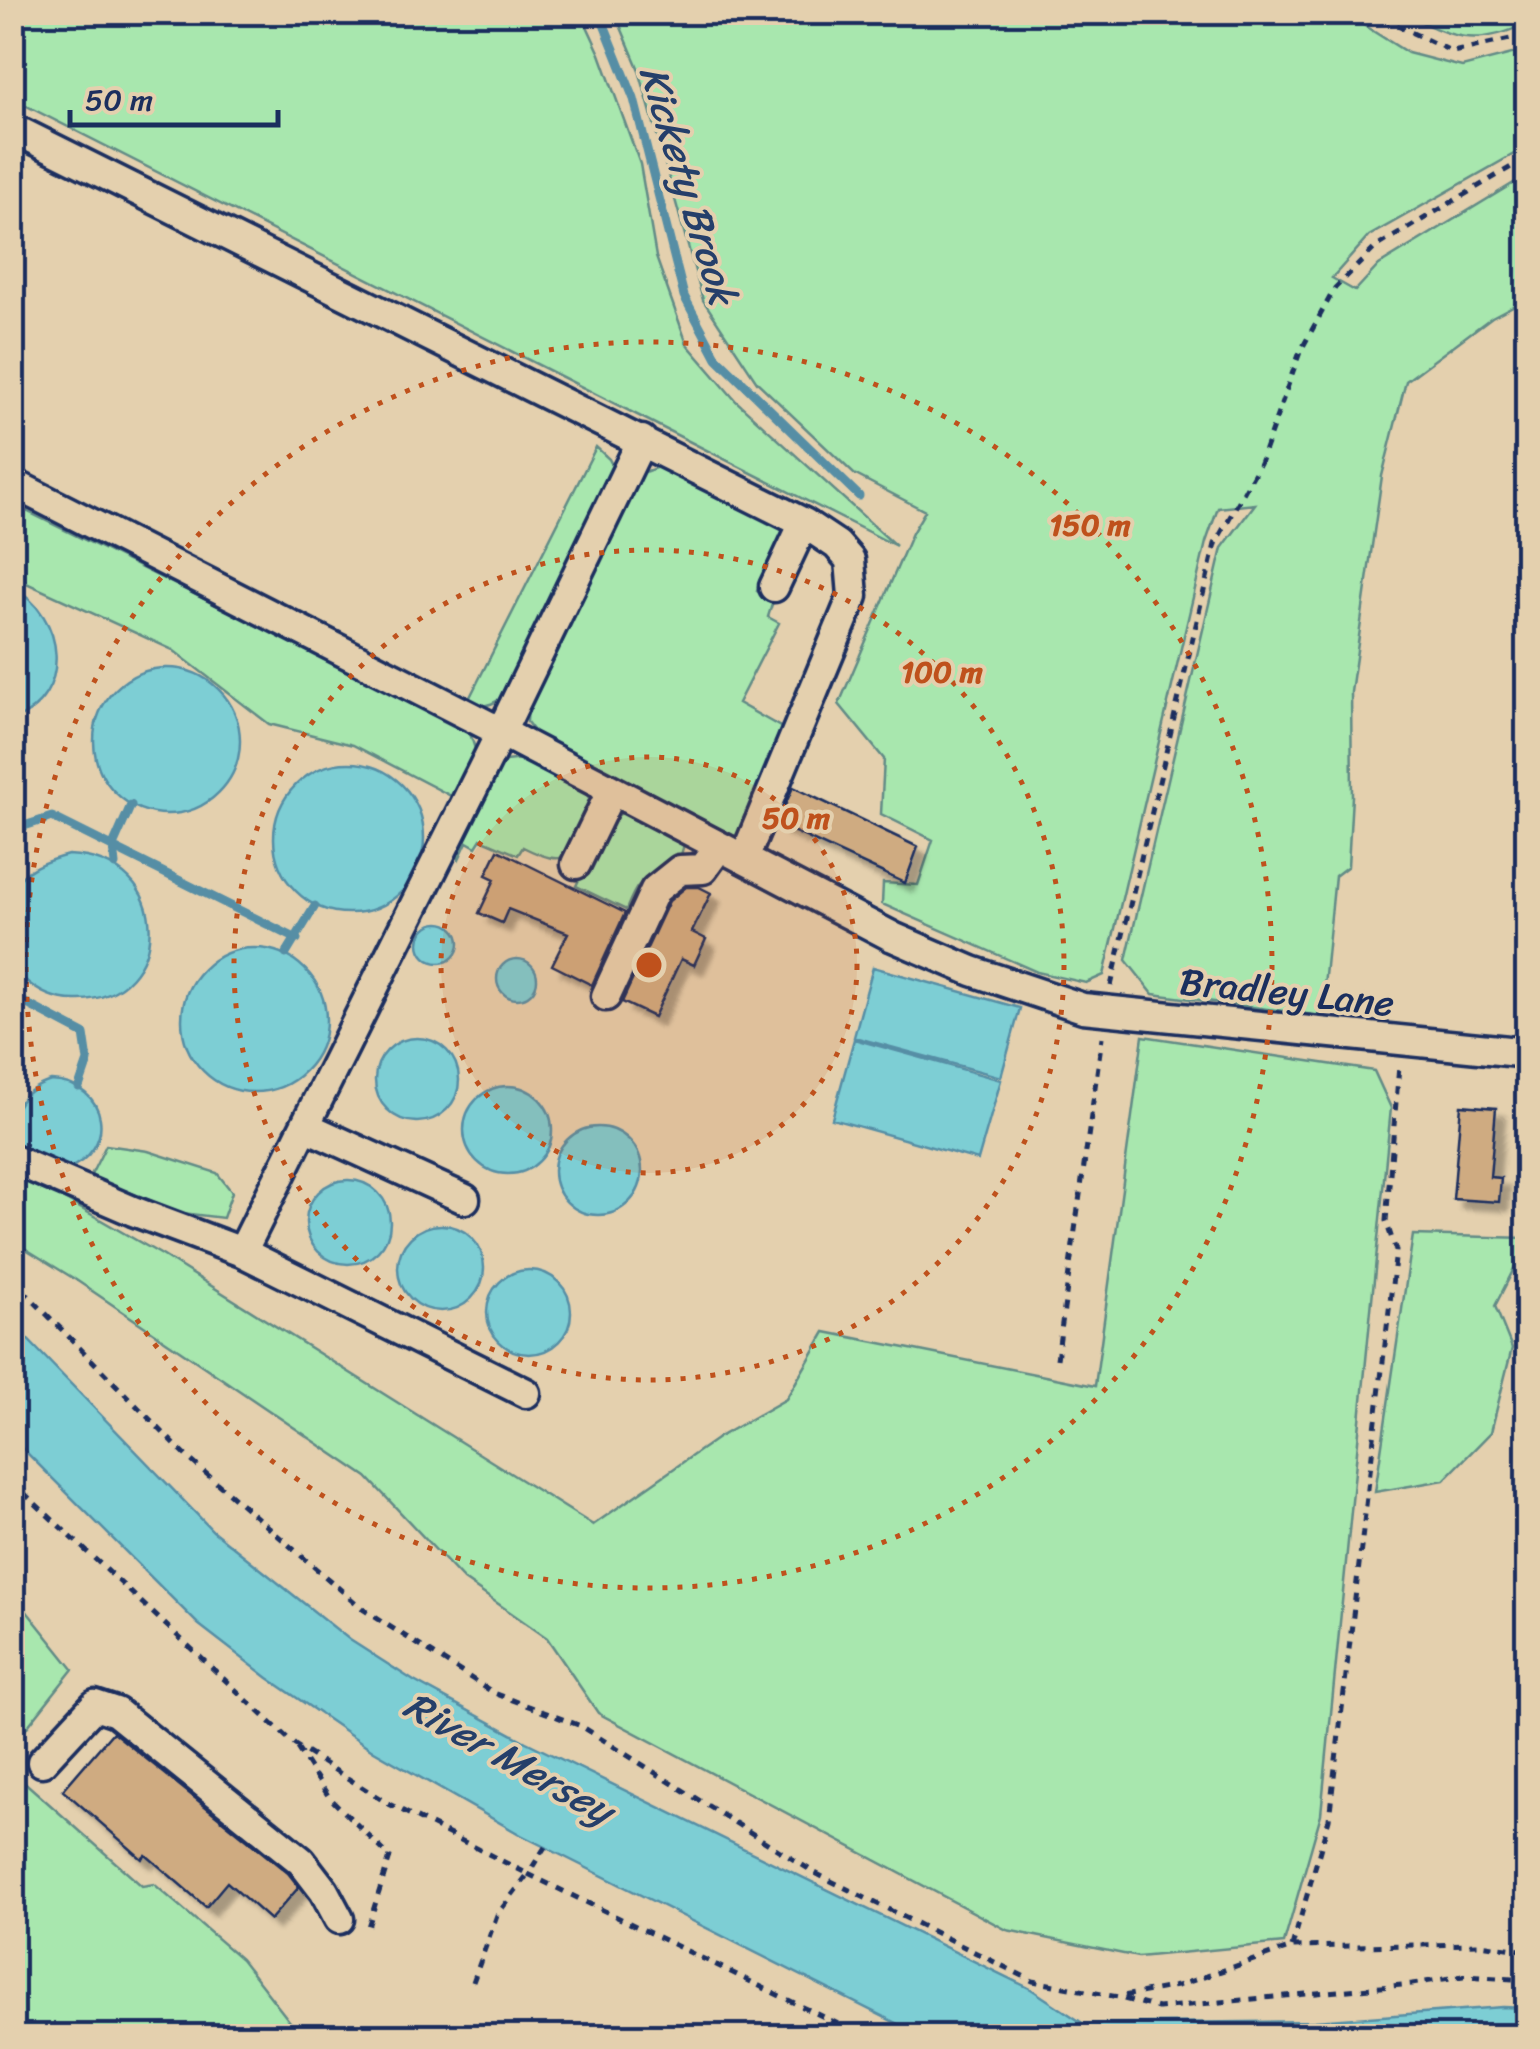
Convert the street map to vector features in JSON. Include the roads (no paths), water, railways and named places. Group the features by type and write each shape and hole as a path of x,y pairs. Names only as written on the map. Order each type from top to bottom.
{"street":[{"path":"12,128 642,440 804,523 838,545 850,560 854,596 744,859"},
{"path":"242,1252 642,440"},
{"name":"Bradley Lane","path":"12,483 893,937 972,971 1083,1008 1528,1054"},
{"path":"774,586 804,523"},
{"path":"576,864 612,790"},
{"path":"606,996 655,890 680,870 703,869 719,847"},
{"path":"306,1127 465,1199"},
{"path":"12,1159 242,1252 526,1393"},
{"path":"42,1762 95,1705 116,1712 301,1861 339,1919"}],"water":[{"path":"12,588 44,616 56,655 54,675 46,693 33,709 13,720"},
{"path":"167,668 195,674 218,690 234,713 240,741 234,769 218,792 195,808 167,814 139,808 116,792 100,769 94,741 100,713 116,690 139,674"},
{"path":"349,763 378,768 402,785 419,809 424,838 419,867 402,891 378,908 349,913 320,908 296,891 279,867 274,838 279,809 296,785 320,768"},
{"path":"68,855 104,862 129,879 145,902 150,929 145,955 132,977 109,994 79,1000 56,998 36,989 22,977 12,960 11,904 17,883 36,867"},
{"path":"439,923 453,929 459,943 453,957 439,963 425,957 419,943 425,929"},
{"path":"254,948 282,953 305,969 321,992 326,1020 321,1048 305,1071 282,1087 254,1092 226,1087 203,1071 187,1048 182,1020 187,992 203,969 226,953"},
{"path":"517,959 531,965 537,979 531,993 517,999 503,993 497,979 503,965"},
{"path":"873,967 1020,1008 1001,1077 854,1037"},
{"path":"409,1038 425,1038 441,1045 452,1056 459,1080 456,1096 447,1110 425,1122 409,1122 393,1115 382,1104 375,1088 375,1072 382,1056 393,1045"},
{"path":"854,1039 1001,1080 978,1160 832,1119"},
{"path":"51,1081 85,1093 100,1119 100,1134 94,1148 82,1161 65,1170 16,1147 13,1135 14,1115 23,1098"},
{"path":"508,1086 525,1089 539,1099 549,1113 549,1147 539,1161 525,1171 508,1174 491,1171 477,1161 467,1147 464,1130 467,1113 477,1099 491,1089"},
{"path":"598,1127 615,1130 629,1140 639,1154 639,1188 629,1202 615,1212 598,1215 581,1212 567,1202 557,1188 554,1171 557,1154 567,1140 581,1130"},
{"path":"348,1180 364,1183 378,1192 387,1206 387,1238 378,1252 364,1261 348,1264 332,1261 318,1252 309,1238 306,1222 309,1206 318,1192 332,1183"},
{"path":"441,1225 465,1232 477,1244 484,1268 477,1292 465,1304 441,1311 417,1304 405,1292 398,1268 405,1244 417,1232"},
{"path":"529,1270 545,1273 559,1282 568,1296 568,1328 559,1342 545,1351 529,1354 513,1351 499,1342 490,1328 487,1312 490,1296 499,1282 513,1273"},
{"name":"River Mersey","path":"12,1323 213,1531 350,1640 414,1681 526,1742 1031,1989 1084,2024 1315,2021 1503,2007 1527,2008 1527,2036 929,2036 906,2028 521,1835 374,1751 198,1624 13,1439"}],"waterway":[{"name":"Kickety Brook","path":"599,12 634,99 684,296 717,358 859,496"},
{"path":"115,865 113,846 131,805"},
{"path":"12,843 24,826 52,817 297,939"},
{"path":"286,954 315,906"},
{"path":"12,996 84,1034 88,1061 79,1087"}]}
